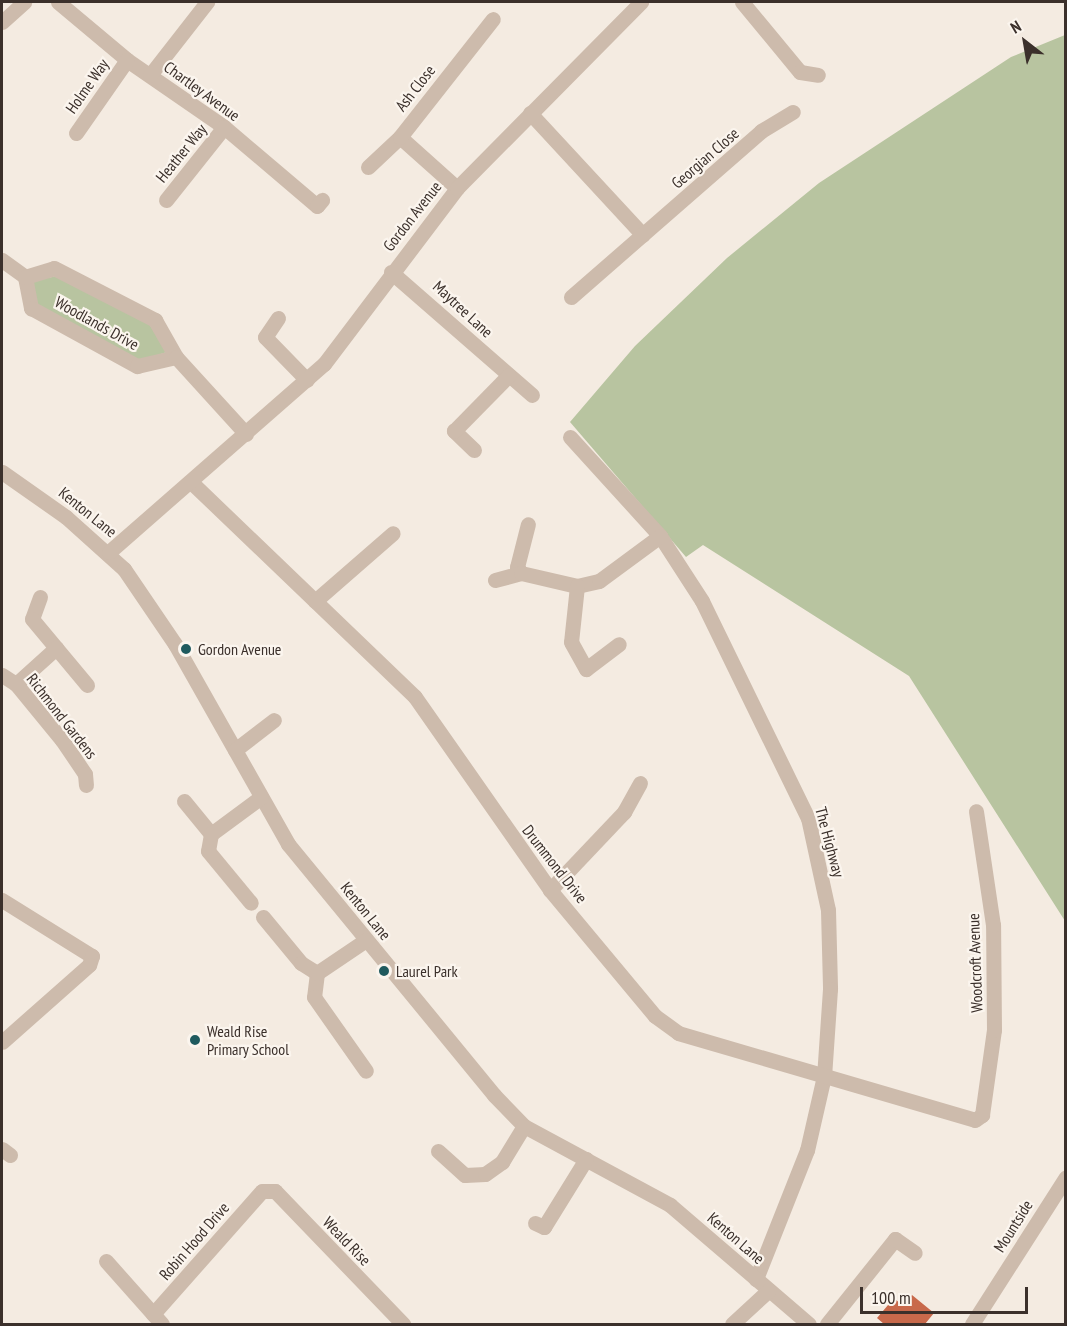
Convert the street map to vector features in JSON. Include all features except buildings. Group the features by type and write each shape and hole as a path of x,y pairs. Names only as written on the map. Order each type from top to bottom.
{"street":[{"path":"2,22 24,2"},
{"name":"Chartley Avenue","path":"58,2 127,60 224,127 317,206 322,201"},
{"path":"150,75 207,2"},
{"name":"Gordon Avenue","path":"109,552 307,380 457,188 641,2"},
{"path":"742,2 800,72 818,75"},
{"name":"Ash Close","path":"368,167 400,137 493,19"},
{"name":"Holme Way","path":"76,133 127,60"},
{"name":"Georgian Close","path":"571,297 761,131 793,112"},
{"path":"530,113 643,235"},
{"name":"Heather Way","path":"166,200 224,127"},
{"name":"Ash Close","path":"400,137 457,188"},
{"path":"2,260 25,277"},
{"name":"Woodlands Drive","path":"176,357 137,366 32,308 25,277 54,268 155,320 176,357 246,434"},
{"name":"Maytree Lane","path":"391,272 532,395"},
{"path":"278,318 265,337 307,380"},
{"path":"474,450 454,431 509,375"},
{"name":"The Highway","path":"570,437 660,536 702,601 808,818 828,910 831,989 824,1076 807,1150 756,1279"},
{"name":"Kenton Lane","path":"2,472 109,552 164,626 288,844 524,1126 669,1205 808,1324"},
{"name":"Drummond Drive","path":"191,482 415,697 550,890 655,1016 678,1033 975,1120 982,1115"},
{"path":"521,573 517,567 528,524"},
{"path":"315,601 393,533"},
{"path":"495,580 521,573 576,586 600,580 660,536"},
{"path":"576,586 571,642 586,669 619,644"},
{"path":"39,597 32,619 87,685"},
{"path":"16,684 56,648"},
{"name":"Richmond Gardens","path":"2,675 16,684 62,740 85,774 86,785"},
{"path":"235,750 274,720"},
{"path":"550,890 624,812 640,783"},
{"path":"251,903 208,851 211,834 261,797"},
{"path":"184,801 211,834"},
{"name":"Woodcroft Avenue","path":"976,811 993,924 994,1030 982,1115"},
{"path":"2,900 92,957 89,965 2,1042"},
{"path":"263,917 301,963 317,973"},
{"path":"366,940 317,973 314,997 366,1071"},
{"path":"438,1150 465,1175 485,1174 502,1162 524,1126"},
{"path":"535,1223 544,1227 586,1159"},
{"name":"Mountside","path":"972,1324 1065,1177"},
{"name":"Robin Hood Drive","path":"158,1319 262,1191"},
{"name":"Weald Rise","path":"262,1191 275,1191 403,1324"},
{"path":"827,1324 895,1239 915,1253"},
{"path":"106,1261 158,1319"},
{"path":"732,1324 769,1290"}],"green space":[{"path":"1065,35 1065,921 909,676 703,545 686,557 570,422 635,346 727,258 819,183 1011,57"},
{"path":"62,275 148,322 167,352 137,362 36,304 32,281"}],"place":[{"name":"Gordon Avenue","path":"186,649"},
{"name":"Laurel Park","path":"384,971"},
{"name":"Weald Rise Primary School","path":"195,1040"}]}
